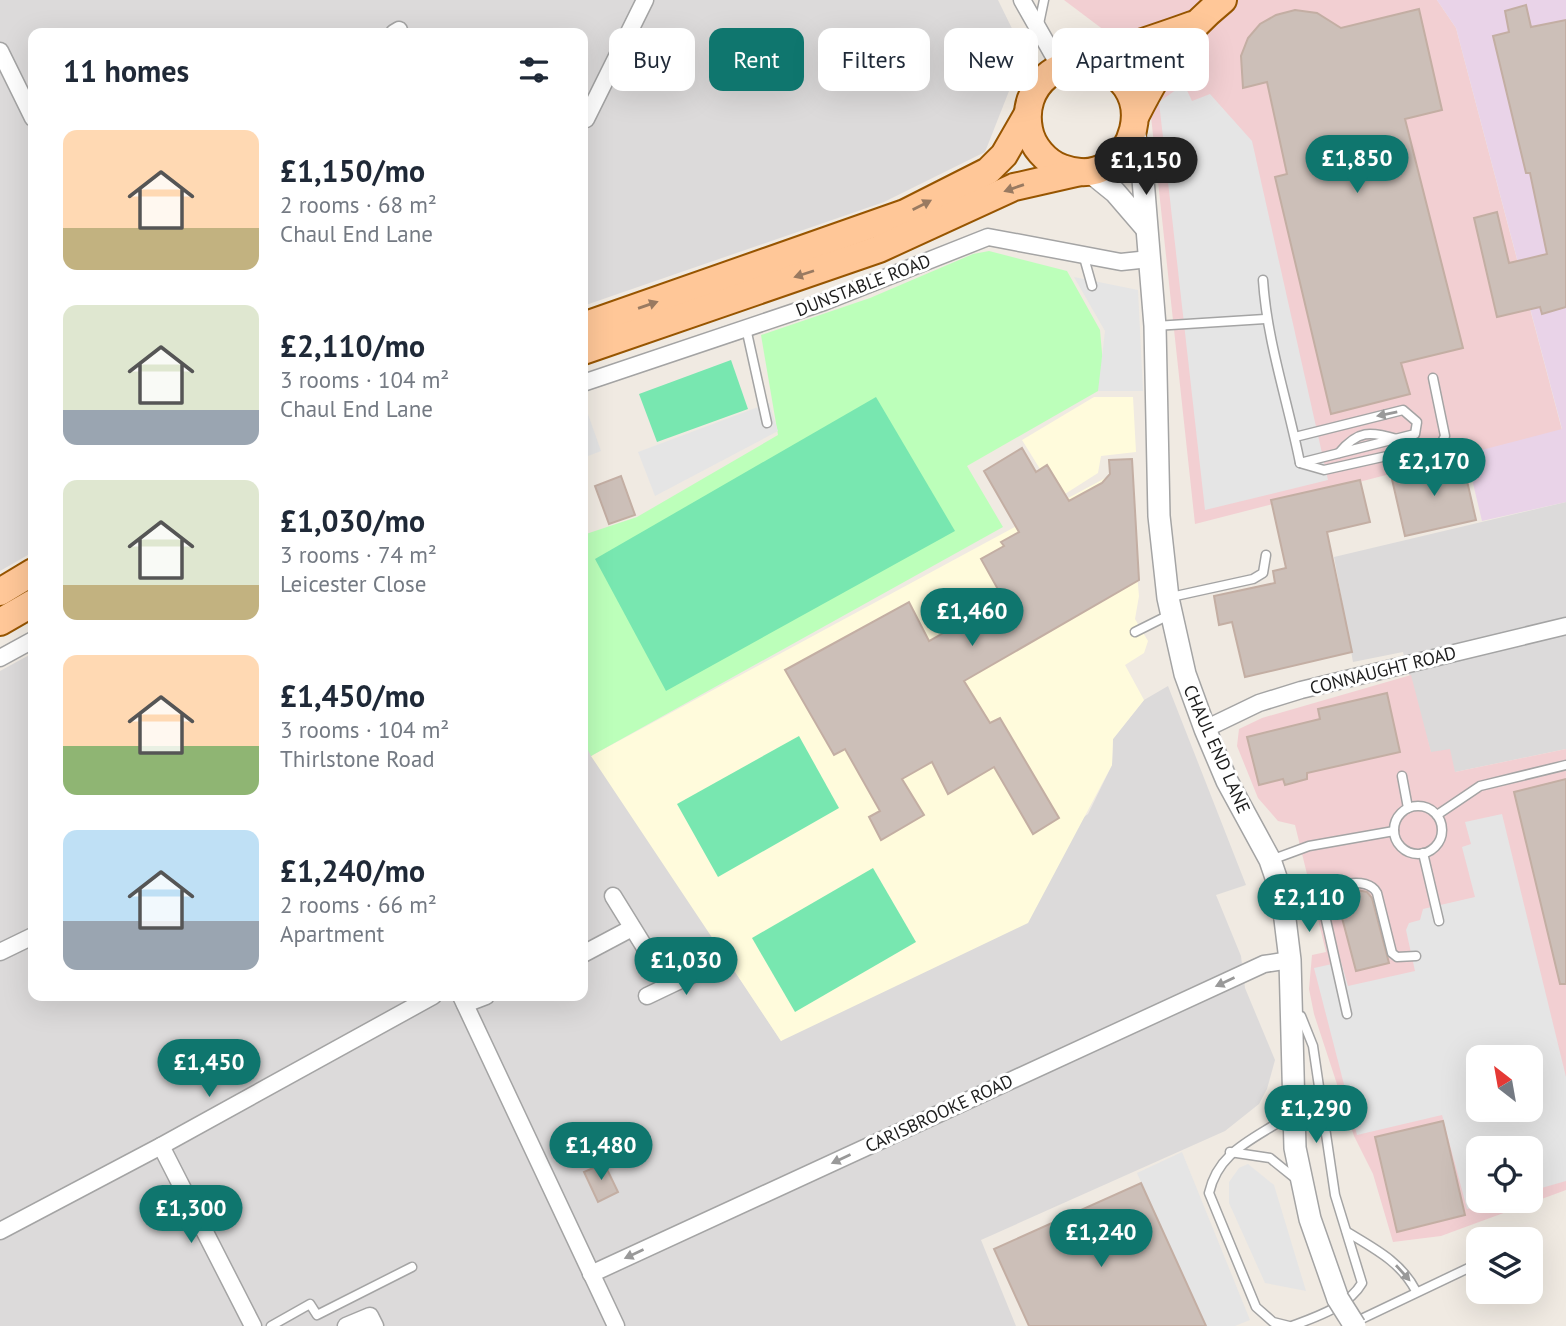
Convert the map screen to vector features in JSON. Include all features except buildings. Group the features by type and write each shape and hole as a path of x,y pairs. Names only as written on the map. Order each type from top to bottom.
{"main road":[{"path":"1027,115 1029,132 1042,154 1063,169 1085,171 1118,158 1160,68 1192,25 1223,0"},
{"path":"1183,28 1192,25"},
{"path":"588,324 905,213 988,171 1004,155 1027,115 1037,87 1052,77"},
{"path":"1127,91 1132,98 1135,123"},
{"name":"DUNSTABLE ROAD","path":"588,349 879,249 1014,187 1085,171"},
{"path":"0,592 28,575"},
{"path":"0,622 28,606"}],"street":[{"path":"588,115 645,0"},
{"path":"1022,0 1052,42"},
{"path":"0,51 28,108"},
{"name":"CHAUL END LANE","path":"1135,123 1142,167 1155,326 1158,516 1169,606 1185,674 1205,729 1227,781 1270,860 1282,895 1290,960 1292,1112 1302,1184 1310,1219 1346,1326"},
{"path":"1085,171 1115,192 1146,228"},
{"name":"DUNSTABLE ROAD","path":"588,381 824,302 988,237 1121,262 1149,259"},
{"name":"CONNAUGHT ROAD","path":"1205,729 1259,703 1301,690 1566,626"},
{"path":"0,658 28,643"},
{"path":"613,896 656,961 668,985"},
{"path":"588,951 632,928"},
{"path":"0,953 28,939"},
{"name":"CARISBROOKE ROAD","path":"591,1274 1264,964 1290,960"},
{"path":"647,996 710,966"},
{"path":"0,1231 424,1001"},
{"path":"463,1001 616,1326"},
{"path":"161,1146 253,1326"},
{"name":"CHAUL END LANE","path":"1335,1290 1355,1326"},
{"path":"346,1326 370,1316 375,1326"}],"lane":[{"path":"1039,25 1044,0"},
{"path":"1083,254 1092,286"},
{"path":"1263,280 1265,318 1300,463"},
{"path":"1155,326 1265,318"},
{"path":"746,328 767,423"},
{"path":"1300,463 1324,470 1441,444 1445,436 1433,378"},
{"path":"1295,437 1403,410 1417,422 1415,434 1398,440 1300,463"},
{"path":"1339,453 1351,438 1375,432 1398,440"},
{"path":"1135,632 1169,606 1263,573 1266,555"},
{"path":"1437,815 1480,786 1566,765"},
{"path":"1402,776 1408,808"},
{"path":"1424,806 1437,815 1442,830 1441,838 1431,850 1423,853 1407,851 1400,846 1394,831 1397,817 1408,808 1424,806"},
{"path":"1270,860 1309,845 1394,831"},
{"path":"1423,853 1439,921"},
{"path":"1347,1014 1322,902 1328,892 1364,882 1373,885 1392,953 1397,957 1416,956"},
{"path":"1289,1016 1301,1016 1313,1046 1335,1195 1362,1283 1356,1295 1317,1317 1290,1326 1273,1324 1256,1307 1209,1192 1217,1168 1230,1152 1272,1128 1292,1112"},
{"path":"1230,1152 1270,1158 1302,1184"},
{"path":"1347,1232 1387,1256 1409,1277 1416,1291"},
{"path":"271,1326 310,1304 317,1315 412,1267"},
{"path":"1346,1326 1466,1269"}],"shaded area":[{"path":"0,0 998,0 1012,28 944,28 944,91 1009,91 985,152 884,202 588,304 588,28 28,28 28,555 0,571"},
{"path":"1064,0 1437,0 1456,28 1562,430 1195,524 1148,91 1209,91 1209,28 1101,28"},
{"path":"1437,0 1566,0 1566,502 1482,521 1466,454 1562,429 1456,28"},
{"path":"1174,91 1187,91 1192,101 1210,94 1252,141 1328,480 1205,510 1159,102"},
{"path":"1074,277 1138,290 1143,391 1098,391 1105,331"},
{"path":"1094,397 1133,397 1136,452 1101,456 1098,473 1065,494 1048,465 1040,469 1022,440"},
{"path":"769,403 778,431 655,496 638,452"},
{"path":"588,414 601,451 588,456"},
{"path":"1128,475 1139,596 1135,619 1148,641 1144,653 1125,665 1144,700 1113,739 1112,765 1028,923 781,1041 591,756 1109,476"},
{"path":"1566,502 1566,749 1455,772 1431,753 1403,652 1353,662 1334,557"},
{"path":"28,656 28,1001 588,1001 588,748 781,1041 1088,814 1112,765 1113,739 1144,700 1168,686 1246,885 1216,895 1241,956 1245,988 1275,1060 1267,1089 1259,1104 1225,1131 981,1240 1016,1326 0,1326 0,671"},
{"path":"1411,675 1431,752 1450,749 1455,772 1566,749 1566,1190 1543,1198 1543,1136 1466,1136 1466,1213 1504,1213 1441,1236 1393,1242 1373,1174 1354,1136 1314,1014 1309,989 1312,955 1326,952 1295,825 1278,821 1258,798 1237,746 1239,729 1262,718"},
{"path":"1502,814 1566,1077 1566,1181 1543,1188 1543,1136 1466,1136 1466,1205 1442,1115 1357,1135 1314,968 1341,962 1348,986 1415,971 1406,930 1409,923 1420,920 1423,909 1475,897 1462,847 1471,844 1465,822"},
{"path":"1182,1152 1250,1320 1235,1326 1206,1326 1137,1173"},
{"path":"1248,1164 1274,1185 1306,1291 1265,1283 1229,1203 1229,1182 1239,1168"}],"green space":[{"path":"989,251 1067,271 1100,330 1105,387 967,466 1003,527 591,756 588,750 588,533 637,517 778,435 761,335 870,298 973,254"},
{"path":"731,360 748,409 657,442 639,394"},
{"path":"876,397 955,531 666,691 595,559"},
{"path":"799,736 839,808 718,877 677,804"},
{"path":"873,868 916,942 795,1012 752,938"}]}
